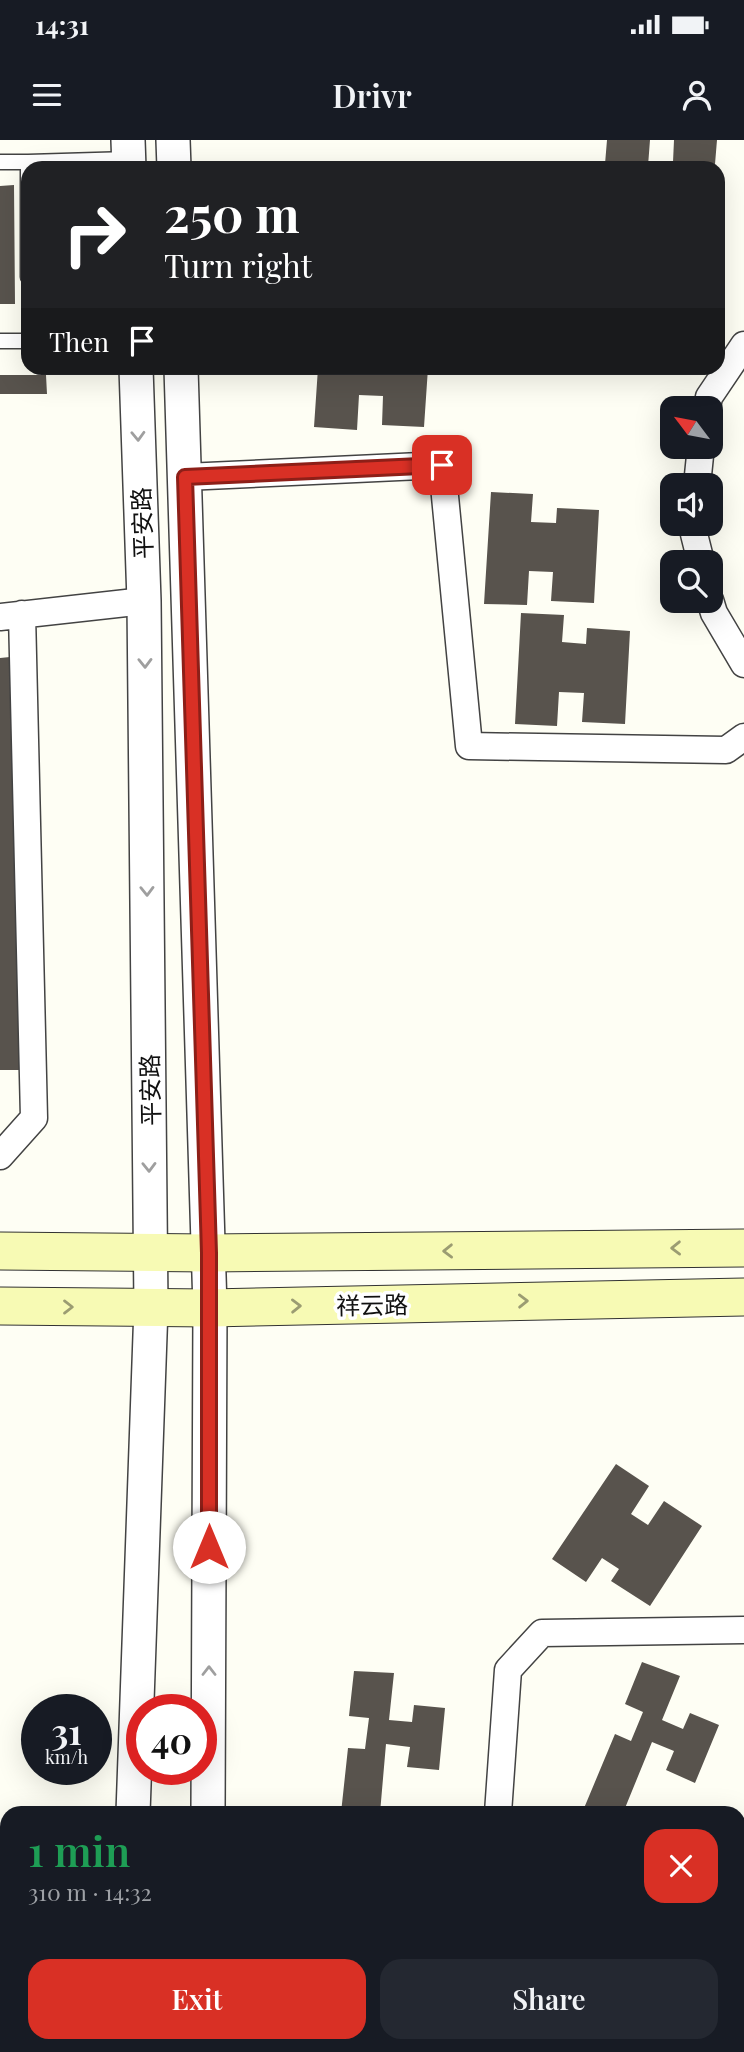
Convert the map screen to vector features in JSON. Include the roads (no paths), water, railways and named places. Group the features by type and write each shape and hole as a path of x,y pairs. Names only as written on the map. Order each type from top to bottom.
{"main road":[{"path":"0,1251 209,1253 744,1248"},
{"name":"祥云路","path":"0,1306 210,1308 744,1297"}],"street":[{"path":"173,140 174,161"},
{"path":"725,373 744,345"},
{"name":"平安路","path":"133,1806 151,1307 144,601 136,375"},
{"name":"平安路","path":"181,375 209,1253 208,1806"},
{"path":"710,396 724,375"},
{"path":"185,477 442,465 469,746 726,750 744,737"},
{"path":"0,1156 34,1118 11,616 144,601"},
{"path":"714,613 744,664"},
{"path":"498,1806 508,1670 542,1633 744,1630"}],"lane":[{"path":"45,161 129,156"},
{"path":"0,162 21,162"},
{"path":"0,341 21,341"}]}
